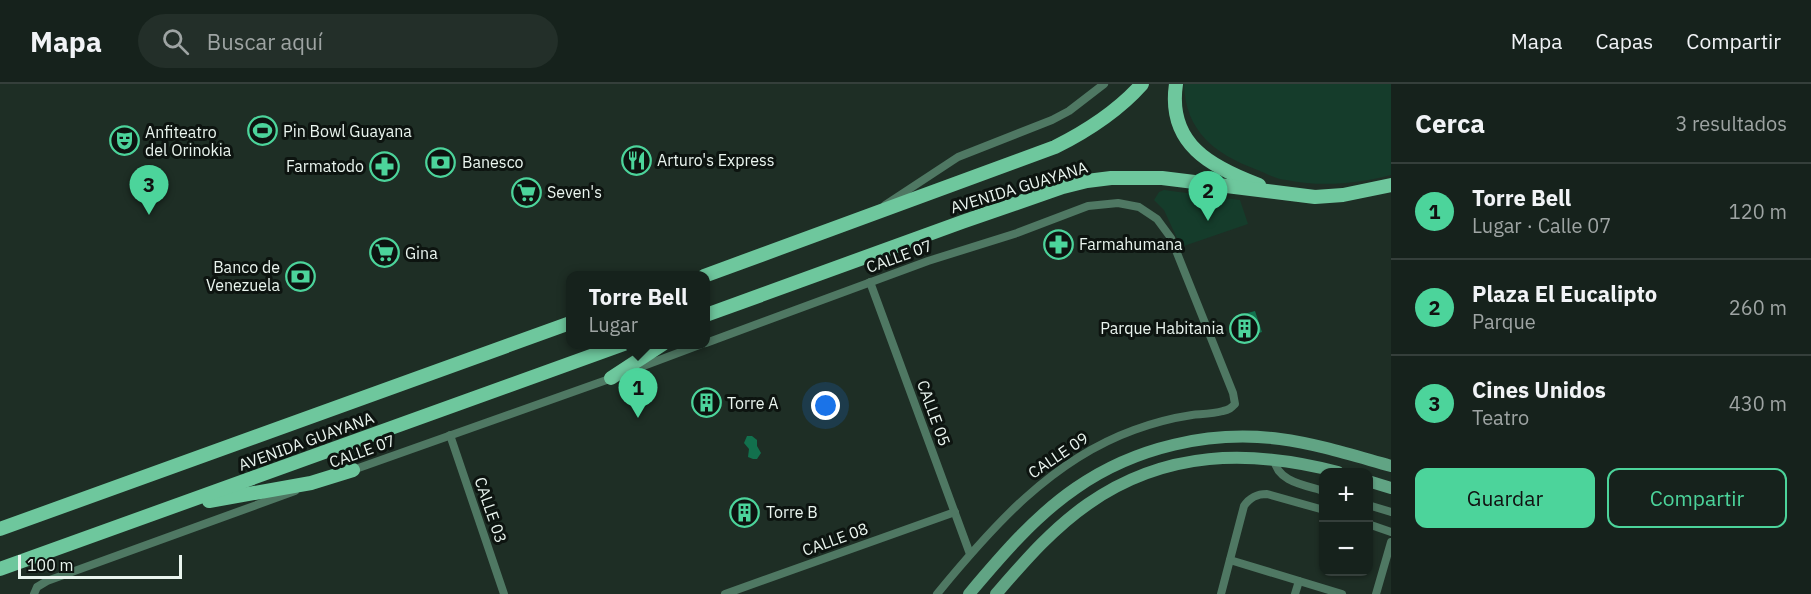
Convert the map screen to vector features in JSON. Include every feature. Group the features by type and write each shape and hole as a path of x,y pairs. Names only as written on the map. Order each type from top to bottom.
{"main road":[{"name":"AVENIDA GUAYANA","path":"710,274 1055,147 1108,115 1143,84"},
{"path":"1176,84 1176,115 1186,139 1196,151 1226,171 1279,193"},
{"name":"AVENIDA GUAYANA","path":"710,313 962,222 1087,181 1111,178 1162,178 1315,197 1343,195 1391,185"},
{"path":"710,318 744,301"},
{"name":"AVENIDA GUAYANA","path":"0,529 566,325"},
{"name":"AVENIDA GUAYANA","path":"0,569 613,349"},
{"path":"611,378 657,349"},
{"path":"152,515 219,499 311,483 353,470"}],"street":[{"path":"869,216 949,162 1052,120 1069,111 1104,84"},
{"name":"CALLE 07","path":"710,342 970,246 1017,233 1088,206 1129,204 1139,207 1157,219 1168,233 1233,393 1235,404"},
{"name":"CALLE 05","path":"870,282 970,554"},
{"name":"CALLE 07","path":"34,592 47,581 690,349"},
{"name":"CALLE 09","path":"937,594 1003,518 1060,468 1108,440 1135,430 1190,416 1220,412 1233,408 1235,404"},
{"name":"CALLE 03","path":"450,435 504,594"},
{"path":"969,594 1021,536 1075,489 1104,471 1144,453 1194,440 1248,437 1302,443 1391,466"},
{"path":"996,594 1036,550 1067,521 1087,505 1127,482 1198,460 1247,457 1274,459 1319,468"},
{"path":"1274,459 1277,471 1281,474 1290,480 1319,490"},
{"path":"1373,483 1391,488"},
{"path":"1221,594 1244,506 1253,497 1268,494 1319,509"},
{"path":"1373,507 1391,512"},
{"name":"CALLE 08","path":"725,594 955,512"},
{"path":"1373,526 1391,532"},
{"path":"1376,594 1391,542"},
{"path":"1230,560 1342,594"},
{"path":"1295,594 1299,581"}],"shaded area":[{"path":"1184,84 1391,84 1391,175 1365,181 1326,184 1299,182 1278,178 1241,163 1215,148 1196,128 1186,101"},
{"path":"1164,190 1240,200 1248,224 1181,247 1164,210 1154,200 1159,192"},
{"path":"1255,311 1262,332 1252,335 1244,314"},
{"path":"747,436 752,436 757,440 761,453 757,459 748,457 749,449 744,443"}],"place":[{"name":"Pin Bowl Guayana","path":"262,131"},
{"name":"Anfiteatro del Orinokia","path":"124,141"},
{"name":"Arturo's Express","path":"636,160"},
{"name":"Banesco","path":"441,162"},
{"name":"Farmatodo","path":"385,166"},
{"name":"Seven's","path":"526,192"},
{"name":"Cines Unidos","path":"149,215"},
{"name":"Plaza El Eucalipto","path":"1208,221"},
{"name":"Farmahumana","path":"1058,244"},
{"name":"Gina","path":"384,253"},
{"name":"Banco de Venezuela","path":"301,276"},
{"name":"Parque Habitania","path":"1245,328"},
{"name":"Torre A","path":"706,403"},
{"name":"Torre Bell","path":"638,418"},
{"name":"Torre B","path":"745,512"}]}
